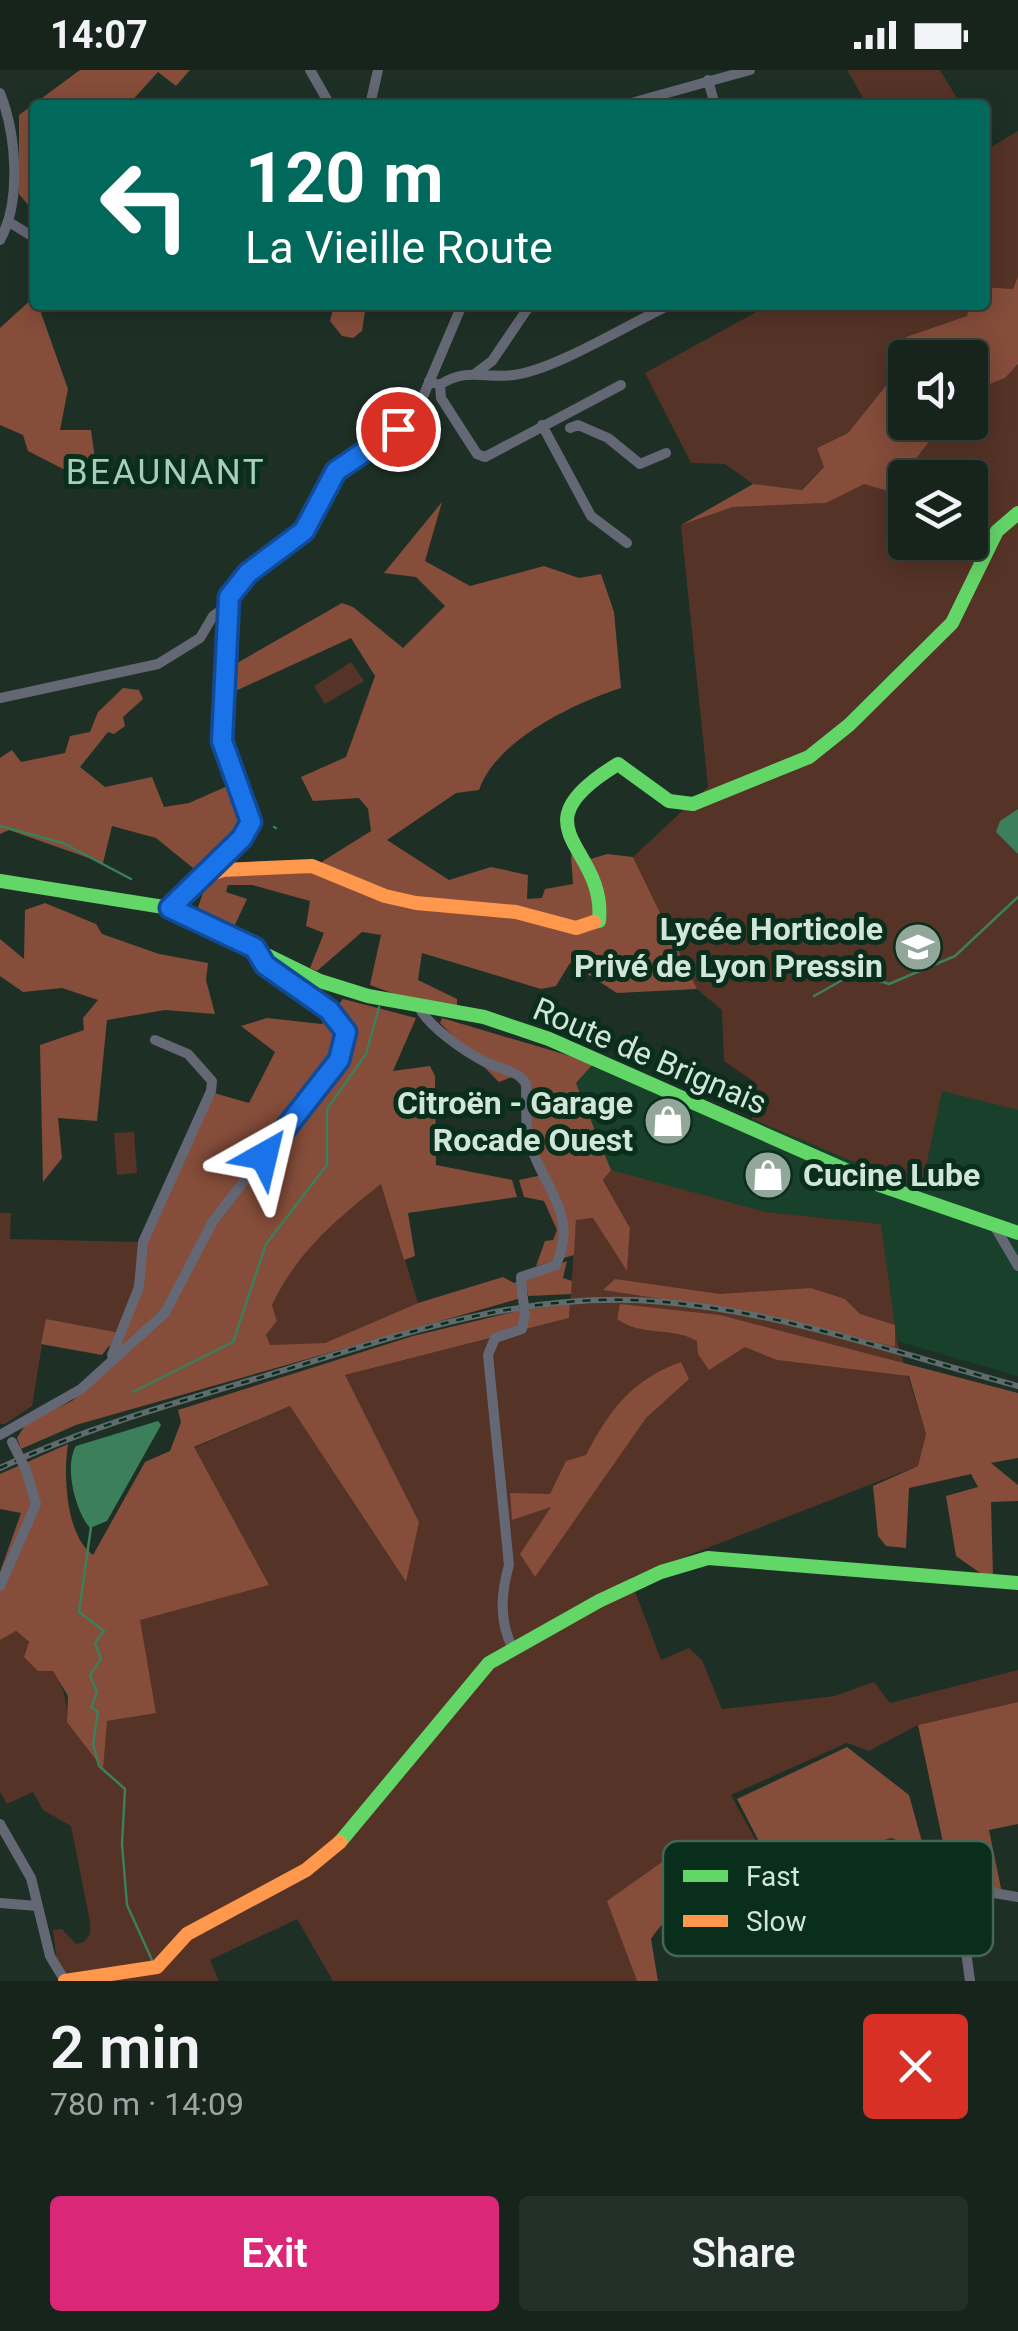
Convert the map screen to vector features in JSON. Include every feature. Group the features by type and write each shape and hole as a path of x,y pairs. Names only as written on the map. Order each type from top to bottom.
{"street":[{"path":"310,70 327,100"},
{"path":"371,100 378,70"},
{"path":"641,100 750,70"},
{"path":"708,80 714,100"},
{"path":"0,93 12,135 6,191 9,222 0,240"},
{"path":"9,222 30,235"},
{"path":"170,908 205,876 251,822 222,741 227,606 236,586 304,531 336,471 408,420 435,383 460,310"},
{"path":"476,373 492,361 527,310"},
{"path":"435,383 476,373 513,376 538,368 656,310"},
{"path":"435,383 477,454 485,457 621,385"},
{"path":"562,414 570,428"},
{"path":"550,439 578,425 608,438 640,464 666,452"},
{"path":"542,426 591,516 628,542"},
{"path":"205,876 241,867 312,866 328,869 386,896 516,912 576,928 590,927 599,921 602,900 572,848 567,822 570,807 585,784 618,764 628,767 663,800 676,806 693,804 809,757 849,725 952,623 998,531 1018,513"},
{"path":"0,698 158,664 200,638 213,616 227,606"},
{"name":"Route de Brignais","path":"0,881 170,908 320,981 418,1007 484,1017 549,1039 882,1186 1018,1234"},
{"path":"0,1586 36,1504 26,1470 7,1436 81,1389 165,1312 213,1221 346,1046 346,1032 339,1020 265,965 255,948"},
{"path":"418,1007 424,1019 480,1060 519,1075 526,1084 528,1135 566,1222 556,1265 521,1277 525,1314 522,1329 494,1338 488,1354 509,1565 502,1590 502,1610 512,1647"},
{"path":"109,1360 134,1305 144,1242 211,1091 212,1081 188,1054 154,1040"},
{"path":"996,1227 1018,1266"},
{"path":"0,1824 31,1878 50,1956 65,1981 157,1966 187,1934 212,1916 306,1870 337,1845 489,1663 512,1647 652,1577 708,1558 1018,1583"},
{"path":"993,1895 1018,1897"},
{"path":"0,1903 37,1906"},
{"path":"967,1956 970,1981"}],"shaded area":[{"path":"80,70 190,70 176,86 158,72 133,100 39,100"},
{"path":"847,70 940,70 958,100 864,100"},
{"path":"30,107 30,207 19,194 19,115"},
{"path":"1018,131 1018,276 1013,289 990,287 990,148"},
{"path":"1018,276 1018,364 1005,378 988,385 988,340 906,340 967,316 969,310 990,310 990,287 1013,289"},
{"path":"30,301 30,310 40,310 68,389 60,430 91,430 95,459 69,472 28,451 23,435 0,425 0,328"},
{"path":"333,310 365,310 362,331 353,338 342,336 330,321"},
{"path":"760,310 969,310 968,316 906,340 888,340 888,383 848,433 817,448 824,467 801,490 753,484 725,464 691,463 645,373"},
{"path":"1018,364 1018,1110 942,1091 921,1190 752,1119 753,1081 724,1061 722,1010 697,989 633,857 708,787 681,525 733,507 826,503 864,483 888,491 888,560 988,560 988,460 915,460 930,440 988,440 988,385 1005,378"},
{"path":"888,383 888,440 930,440 915,460 888,460 888,491 864,484 826,503 733,507 681,525 753,484 802,490 824,467 817,448 848,433"},
{"path":"442,502 425,561 470,586 544,566 579,578 601,574 614,612 621,688 581,703 538,726 501,756 479,790 456,793 387,840 449,880 491,867 528,875 527,899 542,898 545,889 573,884 571,856 576,847 591,859 607,854 633,857 697,989 617,993 570,963 556,986 541,989 422,953 418,980 457,999 457,1006 400,996 370,985 381,935 362,932 317,971 310,968 324,933 306,926 310,901 252,885 228,885 226,892 247,899 233,929 197,910 204,890 216,877 317,872 323,861 371,831 368,809 359,798 313,801 301,777 346,757 375,676 351,638 229,694 230,667 342,603 353,607 403,648 445,606 416,577 384,573"},
{"path":"1018,516 1018,1376 897,1341 880,1224 766,1212 620,1179 611,1170 576,1083 594,1063 747,1132 752,1119 921,1190"},
{"path":"351,662 364,681 325,704 314,686"},
{"path":"123,688 139,690 143,699 123,717 125,726 114,734 108,732 80,767 105,787 152,777 164,807 189,803 232,784 243,807 239,817 244,824 238,834 193,868 156,838 112,826 103,863 9,830 0,834 0,758 12,750 21,762 65,753 70,736 90,732 98,712"},
{"path":"1018,809 1018,854 996,832 1000,821"},
{"path":"45,903 96,924 102,934 159,954 208,963 206,980 215,1014 165,1010 107,1020 97,1121 58,1118 62,1158 43,1182 40,1045 84,1030 83,1018 98,1000 62,988 23,992 0,976 0,939 24,959 25,910"},
{"path":"343,999 416,1018 393,1071 430,1066 435,1076 436,1165 512,1180 517,1197 408,1213 415,1256 404,1260 381,1184 334,1224 294,1268 272,1305 277,1321 266,1335 270,1345 325,1343 418,1303 503,1277 514,1283 567,1261 563,1278 572,1281 571,1294 528,1296 527,1290 520,1290 518,1299 76,1425 21,1449 17,1438 27,1422 72,1401 121,1356 109,1346 102,1355 41,1344 46,1319 120,1333 134,1286 140,1242 214,1093 249,1103 275,1052 241,1026 267,1018 322,1024"},
{"path":"442,1018 594,1063 576,1083 611,1170 603,1180 630,1228 627,1271 593,1218 576,1220 574,1255 536,1266 545,1241 553,1240 557,1230 544,1201 524,1197 519,1180 547,1174 534,1144 520,1074 499,1082 440,1023"},
{"path":"134,1132 137,1173 117,1175 114,1133"},
{"path":"611,1170 766,1212 881,1224 897,1341 926,1434 918,1466 630,1578 661,1660 689,1648 702,1660 722,1709 835,1696 874,1682 890,1703 1018,1670 1018,1702 918,1725 869,1751 847,1743 731,1795 756,1841 663,1841 663,1862 608,1901 637,1981 333,1981 297,1919 210,1960 219,1981 59,1981 53,1930 62,1929 76,1944 84,1942 90,1934 90,1922 71,1826 43,1810 33,1792 7,1804 0,1792 0,1640 15,1631 46,1660 60,1682 67,1722 156,1713 139,1620 194,1448 290,1406 405,1581 419,1522 345,1375 569,1318 576,1219 594,1218 627,1269 630,1228 603,1179"},
{"path":"382,1183 418,1303 325,1343 270,1346 266,1335 277,1321 272,1305 294,1268 334,1224"},
{"path":"0,1213 11,1213 10,1239 140,1242 134,1286 120,1334 46,1320 32,1406 5,1424 0,1424"},
{"path":"615,1279 720,1294 811,1288 845,1299 860,1314 895,1325 895,1347 761,1314 603,1290"},
{"path":"570,1304 569,1318 345,1375 419,1522 406,1582 290,1406 194,1447 269,1585 140,1620 156,1713 107,1721 103,1769 67,1722 68,1696 53,1671 38,1671 24,1657 29,1642 16,1631 0,1640 0,1572 21,1513 0,1509 0,1474 68,1444 68,1504 77,1534 93,1555 145,1462 170,1451 181,1422 178,1410 413,1336 521,1310 522,1316 530,1315 530,1309"},
{"path":"620,1304 720,1315 1018,1393 1018,1458 991,1463 1018,1485 1018,1501 991,1502 993,1575 983,1575 956,1556 946,1496 978,1487 971,1474 909,1488 906,1548 886,1546 878,1536 873,1486 918,1466 926,1434 909,1376 777,1360 745,1347 709,1370 698,1354 697,1341 627,1324 617,1319"},
{"path":"681,1362 689,1379 646,1418 535,1577 520,1554 551,1507 512,1520 510,1493 550,1494 566,1461 586,1455 624,1398 649,1377"},
{"path":"158,1421 161,1425 107,1521 90,1528 73,1488 71,1465 76,1446"},
{"path":"1018,1702 1018,1824 989,1830 991,1841 943,1841 918,1725"},
{"path":"847,1747 909,1795 922,1841 759,1841 737,1799"},
{"path":"993,1849 1003,1898 993,1889"},
{"path":"663,1861 663,1924 651,1939 658,1981 637,1981 607,1901"}],"waterway":[{"path":"0,826 63,843 131,879"},
{"path":"814,996 855,973 889,984 955,956 1018,897"},
{"path":"133,1392 233,1342 266,1244 327,1165 327,1109 366,1054 379,1007"},
{"path":"91,1527 79,1612 104,1631 95,1643 101,1659 90,1675 97,1693 91,1707 98,1712 93,1744 99,1766 125,1789 122,1844 127,1905 152,1960"}],"railway":[{"path":"0,1468 131,1417 363,1346 462,1319 561,1302 664,1302 753,1315 1018,1386"}],"traffic: fast":[{"path":"594,922 599,921 598,895 567,822 571,805 587,786 618,764 669,801 693,804 809,757 849,725 952,623 997,531 1018,513"},
{"path":"0,881 170,908 320,981 368,996 484,1017 549,1039 882,1186 1018,1233"},
{"path":"340,1842 489,1663 599,1601 661,1572 708,1558 1018,1583"}],"traffic: slow":[{"path":"170,908 205,876 223,870 312,866 385,896 416,903 516,912 576,928 594,922"},
{"path":"65,1981 157,1967 187,1934 306,1870 340,1842"}],"place":[{"name":"Lycée Horticole Privé de Lyon Pressin","path":"918,947"},
{"name":"Citroën - Garage Rocade Ouest","path":"668,1121"},
{"name":"Cucine Lube","path":"768,1175"}],"district":[{"name":"BEAUNANT","path":"166,472"}],"route":[{"path":"264,1156 339,1060 346,1046 346,1032 339,1020 300,986 265,965 255,948 170,908 205,876 213,862 242,838 251,822 246,798 222,741 229,597 248,573 304,531 336,471 398,429"}]}
